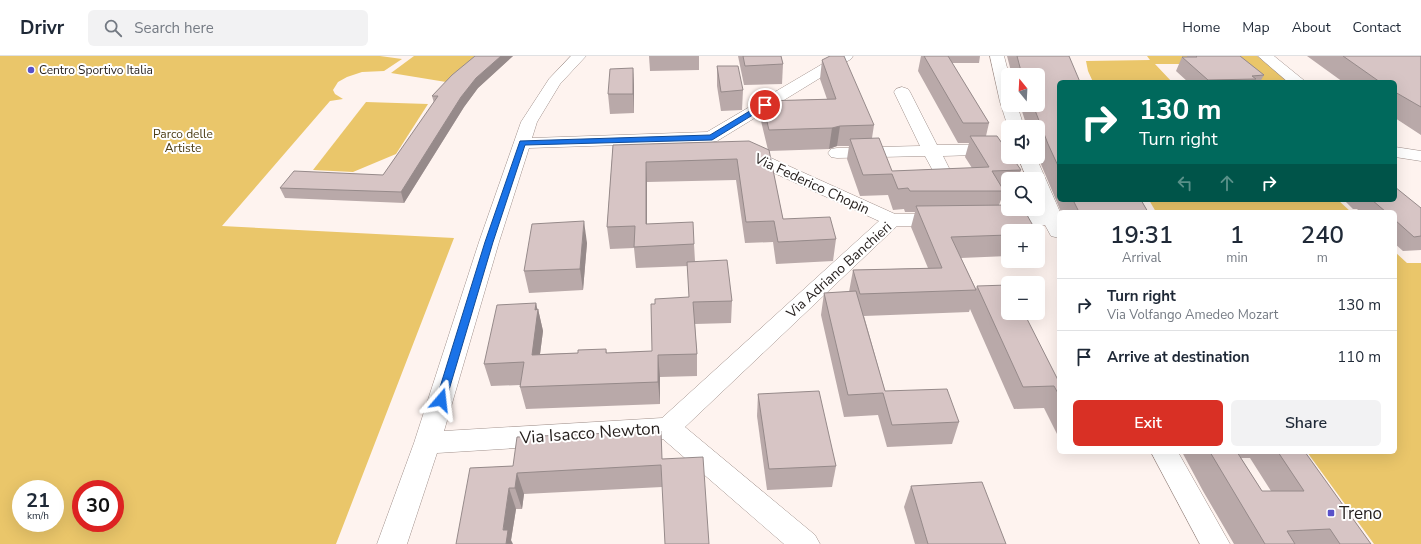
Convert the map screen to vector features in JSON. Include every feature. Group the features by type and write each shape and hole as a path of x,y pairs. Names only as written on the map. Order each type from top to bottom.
{"street":[{"path":"392,544 428,443 489,242 530,122 540,102 554,82 579,56"},
{"path":"522,143 724,143 846,56"},
{"path":"997,56 1001,73"},
{"path":"1265,56 1295,80"},
{"path":"902,92 945,178"},
{"name":"Via Federico Chopin","path":"724,143 892,220"},
{"path":"837,153 1001,149"},
{"path":"1397,152 1421,156"},
{"path":"984,219 1056,226 1045,200"},
{"name":"Via Adriano Banchieri","path":"668,428 892,220 961,220"},
{"name":"Via Isacco Newton","path":"428,443 668,428 805,544"},
{"path":"1165,454 1214,544"}],"green space":[{"name":"Parco delle Artiste","path":"0,56 380,56 402,59 384,71 362,72 338,82 333,90 335,94 343,99 330,101 222,226 454,238 336,544 0,544"},
{"path":"414,56 478,56 446,82 391,73"},
{"path":"1147,56 1192,56 1184,64 1155,64 1170,80 1092,80 1086,61 1150,60"},
{"path":"1217,56 1257,56 1287,80 1246,80"},
{"path":"366,102 428,104 396,154 353,172 313,170"},
{"path":"1150,202 1340,202 1349,210 1155,210"},
{"path":"1397,254 1407,263 1421,263 1421,544 1374,544 1308,454 1397,454"}],"building":[{"path":"475,56 501,56 476,78 461,97 401,192 280,188 294,171 383,175 438,96 432,96 452,75"},
{"path":"743,56 781,56 783,64 745,66"},
{"path":"830,56 844,56 874,125 769,130 762,101 836,99 822,60"},
{"path":"924,56 948,56 989,123 963,123"},
{"path":"1017,56 1069,56 1079,80 1057,80 1057,164 1045,136 1045,120 1039,120 1036,112 1045,112 1045,68 1020,68"},
{"path":"1196,56 1240,56 1264,75 1252,76 1256,79 1208,80 1182,57 1197,57"},
{"path":"1343,56 1421,56 1421,107 1397,93 1397,80 1377,80"},
{"path":"717,66 738,66 743,90 721,92"},
{"path":"633,68 633,94 608,94 610,69"},
{"path":"970,136 997,136 1001,142 1001,164 1017,164 1021,170 992,171 1001,186 1001,191 910,191 908,188 898,189 892,174 863,175 850,139 879,138 892,171 989,167"},
{"path":"749,141 769,150 783,219 830,217 836,239 778,242 774,221 746,222 737,159 646,162 646,224 693,222 694,244 634,247 635,226 607,227 613,145"},
{"path":"1397,189 1421,208 1421,236 1414,237 1397,222 1397,210 1384,210 1374,202 1397,202"},
{"path":"1074,202 1142,202 1147,210 1078,210"},
{"path":"1001,205 1001,216 1028,216 1032,224 1001,224 1001,235 951,237 976,290 860,294 853,270 942,268 916,206"},
{"path":"584,221 580,269 524,271 532,224"},
{"path":"727,260 732,301 693,302 697,354 658,355 658,382 520,387 524,362 484,364 497,305 536,303 535,310 538,309 532,355 578,353 578,350 606,349 606,353 652,351 651,304 655,304 655,299 689,297 687,262"},
{"path":"1001,285 1001,320 1028,320 1057,378 1057,391 1054,386 1023,387 977,286"},
{"path":"856,291 885,391 947,389 959,422 892,425 883,393 848,395 824,293"},
{"path":"819,391 836,466 769,469 758,394"},
{"path":"661,431 662,459 703,457 709,544 665,544 661,465 517,473 515,488 509,488 503,530 508,530 506,544 456,544 470,468 513,466 517,437"},
{"path":"1211,454 1238,454 1262,491 1304,491 1279,454 1306,454 1371,544 1340,544 1330,529 1287,531 1295,544 1265,544"},
{"path":"982,482 1006,544 928,544 911,486"}],"place":[{"name":"Centro Sportivo Italia","path":"31,70"},
{"name":"Treno","path":"1331,513"}],"route":[{"path":"441,400 489,242 522,143 712,137 765,105"}]}
